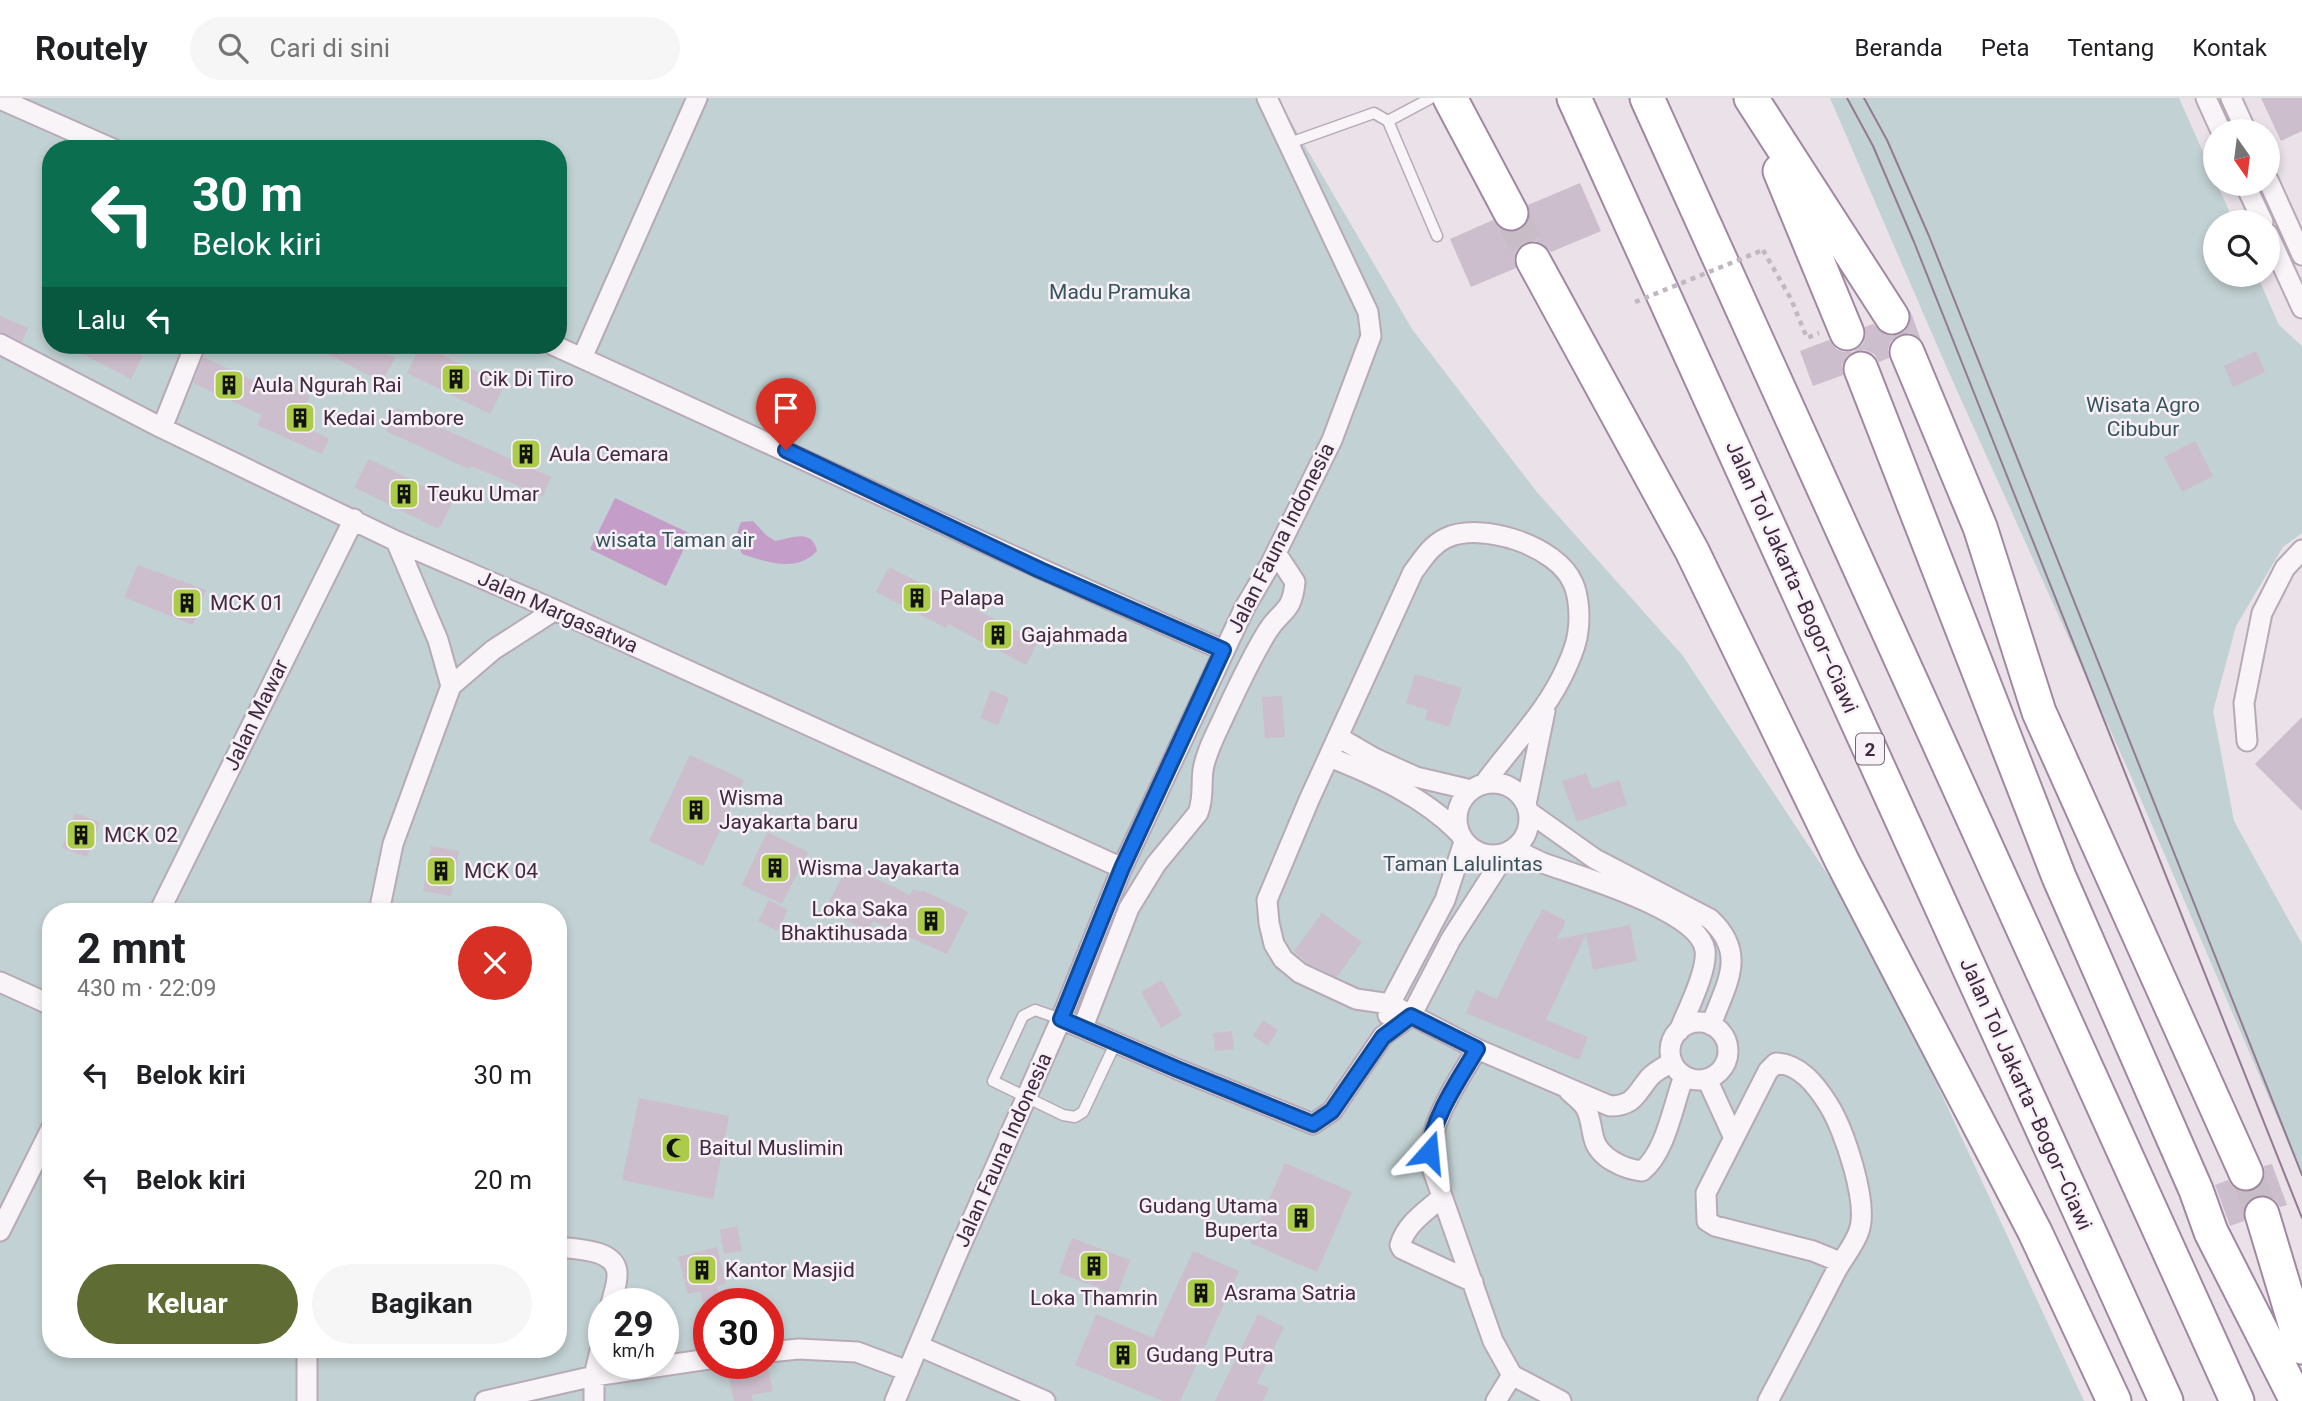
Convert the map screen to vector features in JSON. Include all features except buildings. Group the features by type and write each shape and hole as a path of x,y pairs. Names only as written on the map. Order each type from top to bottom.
{"highway":[{"path":"1450,98 1511,213"},
{"name":"Jalan Tol Jakarta–Bogor–Ciawi","path":"1574,98 2166,1401"},
{"path":"1647,98 2237,1401"},
{"path":"1750,98 1892,317"},
{"path":"1750,98 1847,333"},
{"path":"1533,260 1692,551 1842,861 2047,1256 2114,1401"},
{"path":"1907,352 1980,527 2039,712 2246,1173"},
{"path":"1861,369 2059,877 2196,1190 2211,1232 2297,1401"},
{"path":"2262,1214 2302,1347"}],"street":[{"path":"582,358 697,98"},
{"name":"Jalan Fauna Indonesia","path":"895,1401 1061,1019 1122,868 1223,650 1276,553 1332,440 1371,336 1368,312 1267,98"},
{"path":"2206,98 2216,119"},
{"path":"2231,98 2241,119"},
{"path":"0,99 93,140"},
{"path":"2275,196 2302,255"},
{"path":"2280,260 2302,308"},
{"name":"Jalan Margasatwa","path":"1,349 396,541 555,610 1122,868"},
{"path":"567,351 862,485 1040,570 1223,650"},
{"path":"162,428 191,354"},
{"name":"Jalan Mawar","path":"163,903 354,519"},
{"path":"1383,1037 1390,1004 1445,900 1462,837 1457,814 1459,805 1478,787 1545,707 1564,671 1578,632 1578,608 1573,582 1557,562 1535,548 1499,534 1474,533 1448,537 1431,548 1413,572 1267,900 1274,944 1283,958 1300,973 1356,999 1390,1004 1477,1049 1610,1106 1620,1106 1639,1095 1651,1076 1678,1069 1699,1080 1707,1079 1723,1067 1728,1048 1726,1039 1711,1026 1695,1023 1679,1031"},
{"path":"396,541 438,640 451,686"},
{"path":"2247,741 2244,703 2262,613 2285,568 2302,550"},
{"path":"1083,1027 1129,908 1156,864 1198,813 1202,803 1203,770 1210,747 1248,666 1272,624 1284,614 1292,602 1295,582 1276,553"},
{"path":"381,903 393,844 451,686 493,650 555,610"},
{"path":"1061,1019 1313,1124 1332,1111 1383,1037 1411,1016 1451,939 1508,852 1527,833 1528,808 1545,707"},
{"path":"1338,737 1408,774 1478,787 1501,783 1509,786 1522,796 1528,808 1595,859 1710,919 1724,932 1732,960 1711,1026"},
{"path":"1329,757 1410,794 1446,819 1481,854 1508,852 1599,881 1666,912 1692,927 1700,937 1705,950 1699,978 1671,1046 1678,1069 1660,1149 1652,1163 1642,1171 1631,1170 1598,1149 1586,1108 1566,1087"},
{"path":"0,982 42,1001"},
{"path":"1477,1049 1450,1094 1430,1141 1430,1162 1441,1198 1453,1221 1493,1341 1512,1375 1561,1401"},
{"path":"1769,1401 1840,1262 1859,1232 1862,1208 1856,1177 1833,1112 1818,1088 1802,1073 1786,1063 1776,1063 1768,1071 1706,1193 1707,1221 1715,1226 1813,1251 1840,1262"},
{"path":"1707,1079 1734,1138"},
{"path":"0,1231 42,1147"},
{"path":"1441,1198 1411,1224 1400,1245 1402,1249 1433,1265 1473,1282"},
{"path":"567,1248 599,1253 612,1261 618,1273 615,1288"},
{"path":"919,1346 1045,1401"},
{"path":"784,1350 858,1352 908,1371"},
{"path":"307,1358 307,1401"},
{"path":"1496,1401 1512,1375"},
{"path":"485,1401 588,1377"},
{"path":"594,1379 594,1401"}],"lane":[{"path":"1388,121 1432,98"},
{"path":"1287,144 1374,113 1388,121 1437,236"},
{"path":"1061,1019 1035,1010 1023,1016 992,1081 1063,1115 1075,1117 1083,1112 1116,1042"}],"path":[{"path":"1634,302 1763,250 1791,299 1807,338"}],"green space":[{"path":"0,98 1277,98 1412,329 1536,491 1683,656 1867,934 2084,1401 0,1401"},
{"name":"Wisata Agro Cibubur","path":"1830,98 2179,98 2203,152 2203,196 2222,196 2229,210 2203,210 2203,287 2262,287 2279,325 2302,346 2302,533 2283,547 2236,626 2213,711 2234,821 2302,944 2302,1175 2130,774 1950,375"}],"shaded area":[{"path":"615,498 691,534 666,586 590,549"},
{"path":"753,521 775,541 806,537 811,539 817,551 809,558 791,564 742,554 737,538 739,527 741,522"}],"tunnel":[{"path":"1511,213 1533,260"},
{"path":"2246,1173 2262,1214"}],"tram line":[{"path":"1847,98 1873,146 1914,242 2302,1218"},
{"path":"1864,98 1887,140 1929,236 2302,1175"}],"place":[{"name":"Cik Di Tiro","path":"456,379"},
{"name":"Aula Ngurah Rai","path":"229,385"},
{"name":"Kedai Jambore","path":"300,418"},
{"name":"Aula Cemara","path":"526,454"},
{"name":"Teuku Umar","path":"404,494"},
{"name":"Palapa","path":"917,598"},
{"name":"MCK 01","path":"187,603"},
{"name":"Gajahmada","path":"998,635"},
{"name":"Wisma Jayakarta baru","path":"696,810"},
{"name":"MCK 02","path":"81,835"},
{"name":"Wisma Jayakarta","path":"775,868"},
{"name":"MCK 04","path":"441,871"},
{"name":"Loka Saka Bhaktihusada","path":"931,921"},
{"name":"Baitul Muslimin","path":"676,1148"},
{"name":"Gudang Utama Buperta","path":"1301,1218"},
{"name":"Loka Thamrin","path":"1094,1266"},
{"name":"Kantor Masjid","path":"702,1270"},
{"name":"Asrama Satria","path":"1201,1293"},
{"name":"Gudang Putra","path":"1123,1355"}],"route":[{"path":"786,450 1040,570 1223,650 1122,868 1061,1019 1313,1124 1332,1111 1383,1037 1411,1016 1477,1049 1450,1094 1430,1141 1429,1152"}],"park label":[{"name":"Madu Pramuka","path":"1120,292"},
{"name":"wisata Taman air","path":"675,540"},
{"name":"Taman Lalulintas","path":"1463,864"}]}
